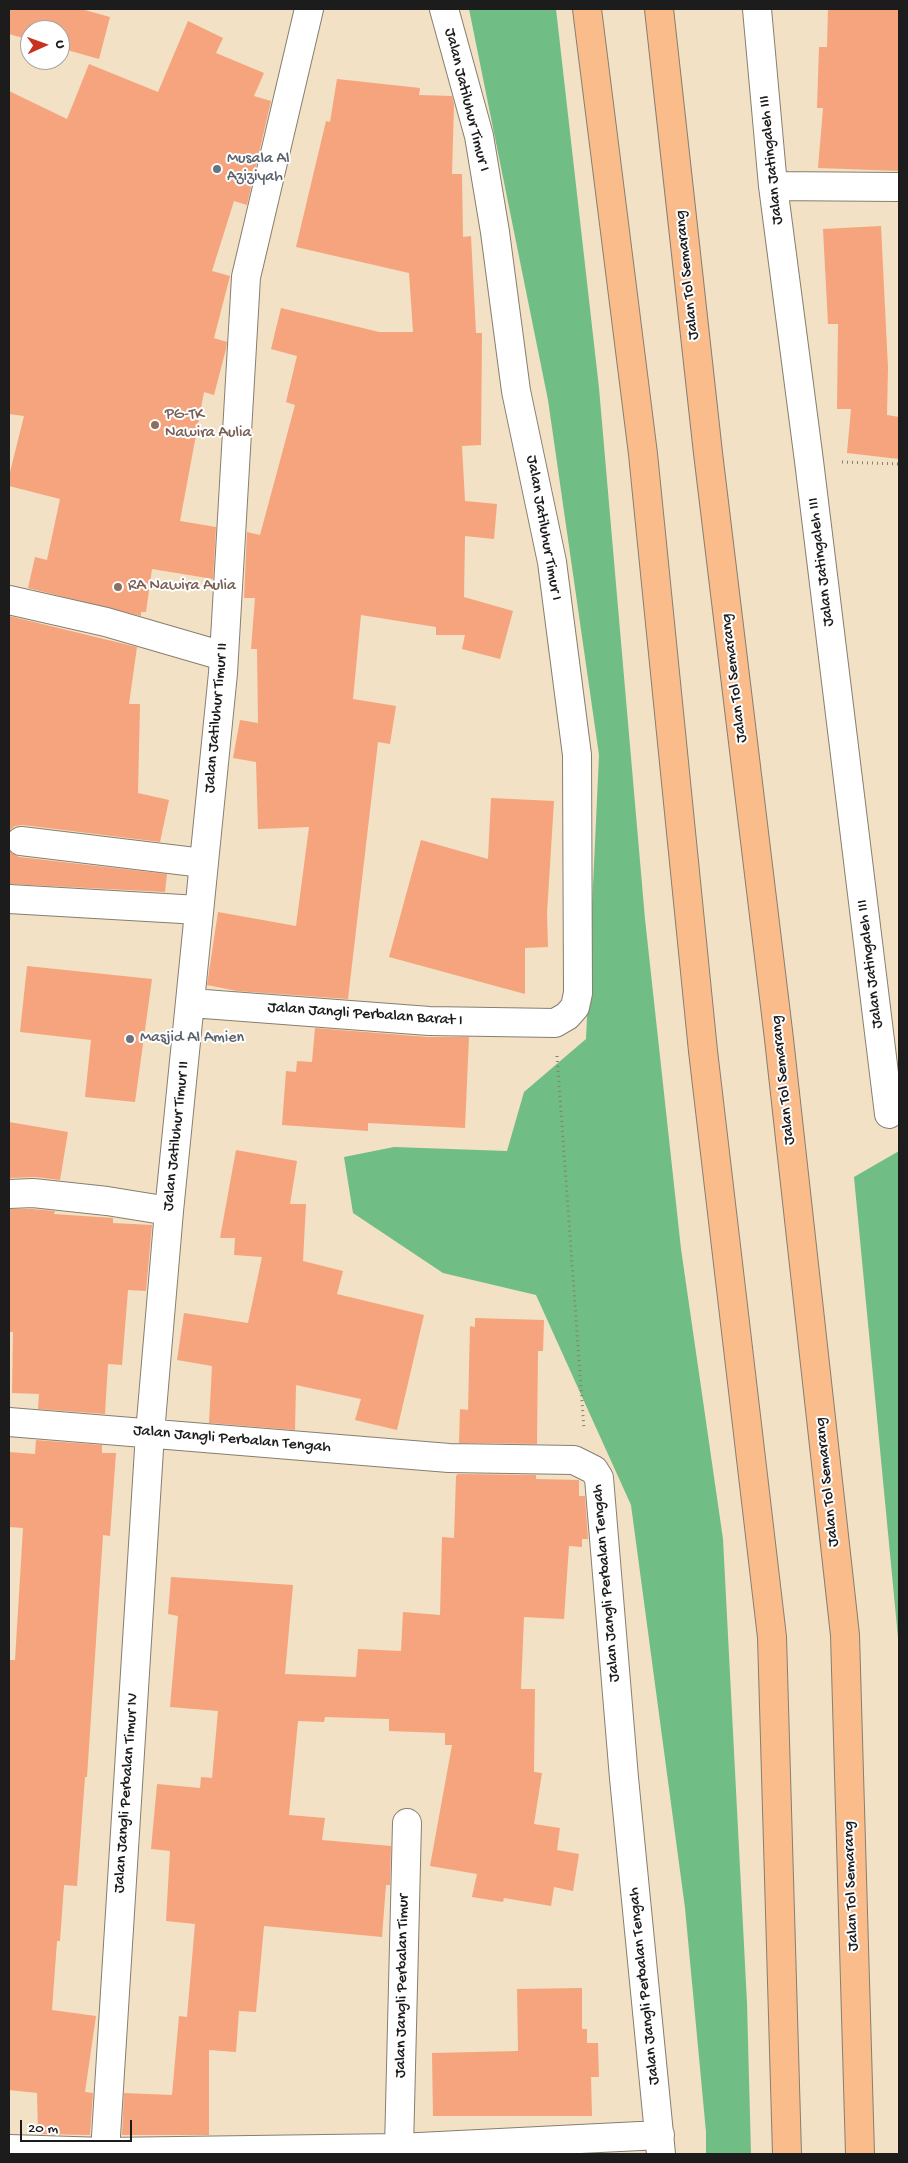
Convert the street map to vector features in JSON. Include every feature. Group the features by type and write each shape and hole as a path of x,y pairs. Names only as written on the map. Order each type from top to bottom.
{"highway":[{"path":"587,9 642,454 703,1051 772,1637 787,2154"},
{"name":"Jalan Tol Semarang","path":"659,9 708,453 778,1030 845,1635 860,2154"}],"street":[{"name":"Jalan Jatiluhur Timur II","path":"150,1433 169,1211 224,656 246,277 309,9"},
{"name":"Jalan Jatingaleh III","path":"757,9 773,186 809,461 889,1114"},
{"name":"Jalan Jatiluhur Timur I","path":"439,11 479,136 495,232 516,391 552,562 578,755 578,992 574,1008 567,1016 547,1023"},
{"path":"773,186 899,187"},
{"path":"9,600 106,622 224,656"},
{"path":"21,841 203,863"},
{"path":"9,898 199,910"},
{"name":"Jalan Jangli Perbalan Barat I","path":"191,1003 429,1021 547,1023"},
{"path":"9,1194 34,1194 108,1201 169,1211"},
{"name":"Jalan Jangli Perbalan Tengah","path":"9,1422 449,1458 574,1460 587,1464 594,1470 599,1478 624,1778 660,2145"},
{"name":"Jalan Jangli Perbalan Timur IV","path":"104,2153 150,1433"},
{"name":"Jalan Jangli Perbalan Timur","path":"399,2148 407,1823"},
{"path":"9,2149 104,2153 660,2145"}],"path":[{"path":"809,461 899,464"},
{"path":"547,1023 587,1464"}],"green space":[{"path":"469,9 556,9 599,388 645,919 681,1249 723,1539 747,2003 751,2154 706,2154 706,2132 685,1908 631,1505 536,1295 443,1273 353,1213 344,1157 394,1147 507,1151 524,1092 586,1039 599,755 548,400"},
{"path":"899,1151 899,1648 854,1177"}],"building":[{"path":"9,9 81,9 110,17 99,59 70,51 70,20 20,20 20,37 9,34"},
{"path":"828,9 899,9 899,171 818,168 823,108 817,108 819,47 827,47"},
{"path":"188,21 223,38 216,53 264,73 254,96 271,101 247,205 234,201 212,271 230,276 214,338 227,342 214,395 204,392 180,521 216,527 213,579 152,569 146,612 141,612 141,616 28,588 35,557 47,560 60,499 9,486 9,476 24,416 9,414 9,91 67,119 89,64 158,92"},
{"path":"337,79 420,88 419,95 452,96 454,104 452,174 462,174 463,237 471,236 476,333 482,333 481,445 462,446 465,501 497,504 494,539 465,536 464,597 513,611 500,659 462,649 465,635 436,635 436,627 361,615 353,699 396,706 390,744 378,742 348,999 237,991 207,985 218,912 296,926 309,827 258,829 256,762 233,758 240,720 258,723 257,649 251,649 255,598 244,598 247,532 260,535 295,405 286,402 297,356 271,349 281,308 379,332 413,332 409,273 296,247 326,121 330,122"},
{"path":"881,226 888,368 887,415 899,417 899,459 847,453 851,409 837,409 838,324 828,324 823,229"},
{"path":"9,616 137,647 129,704 140,704 138,793 169,800 160,842 23,825 15,826 9,831"},
{"path":"491,798 554,801 547,913 548,947 525,948 525,994 389,957 421,840 488,859"},
{"path":"9,850 19,857 167,874 165,892 9,884"},
{"path":"27,966 152,979 135,1102 85,1097 91,1040 20,1032"},
{"path":"315,1028 428,1037 469,1037 465,1128 368,1123 368,1131 282,1125 286,1071 296,1072 297,1061 312,1062"},
{"path":"9,1122 68,1132 60,1180 35,1177 9,1178"},
{"path":"236,1150 297,1161 290,1204 306,1204 303,1261 343,1271 337,1294 424,1315 397,1430 355,1420 361,1399 296,1385 295,1430 209,1423 212,1366 177,1360 184,1313 248,1323 262,1257 234,1255 235,1238 220,1238"},
{"path":"9,1209 55,1211 54,1214 113,1218 113,1223 152,1225 146,1291 128,1290 122,1365 108,1364 105,1414 38,1409 39,1394 12,1393 13,1332 9,1332"},
{"path":"475,1318 544,1320 543,1351 538,1351 537,1444 459,1443 460,1409 468,1410 470,1326 475,1327"},
{"path":"36,1440 102,1445 102,1453 116,1453 110,1536 103,1535 87,1777 85,1777 77,1886 64,1885 60,1941 57,1941 52,2010 96,2016 85,2092 93,2093 90,2135 38,2134 37,2093 9,2090 9,1660 15,1660 23,1528 9,1527 9,1452 35,1454"},
{"path":"458,1474 536,1475 536,1479 579,1480 579,1496 585,1496 588,1539 582,1539 582,1547 569,1546 564,1619 524,1617 521,1689 535,1689 534,1772 542,1773 534,1824 560,1828 557,1850 579,1854 573,1891 554,1887 551,1906 504,1898 503,1902 472,1897 477,1874 430,1866 452,1745 445,1745 445,1733 389,1731 389,1719 325,1717 324,1722 298,1721 289,1815 325,1818 322,1840 391,1846 390,1885 386,1885 382,1937 264,1926 256,2012 239,2011 236,2052 209,2050 209,2135 122,2135 124,2093 172,2095 179,2016 187,2017 195,1924 166,1921 170,1851 151,1849 157,1784 200,1788 201,1777 212,1778 218,1711 170,1707 178,1616 168,1614 171,1577 293,1585 285,1674 356,1677 358,1649 401,1651 403,1612 440,1615 442,1537 454,1538 456,1476"},
{"path":"582,1988 582,2029 587,2029 587,2043 598,2043 599,2077 591,2077 592,2116 433,2116 432,2053 518,2051 517,1989"}],"place":[{"name":"Musala Al Aziziyah","path":"217,169"},
{"name":"PG-TK Nawira Aulia","path":"155,425"},
{"name":"RA Nawira Aulia","path":"118,587"},
{"name":"Masjid Al Amien","path":"130,1039"}]}
